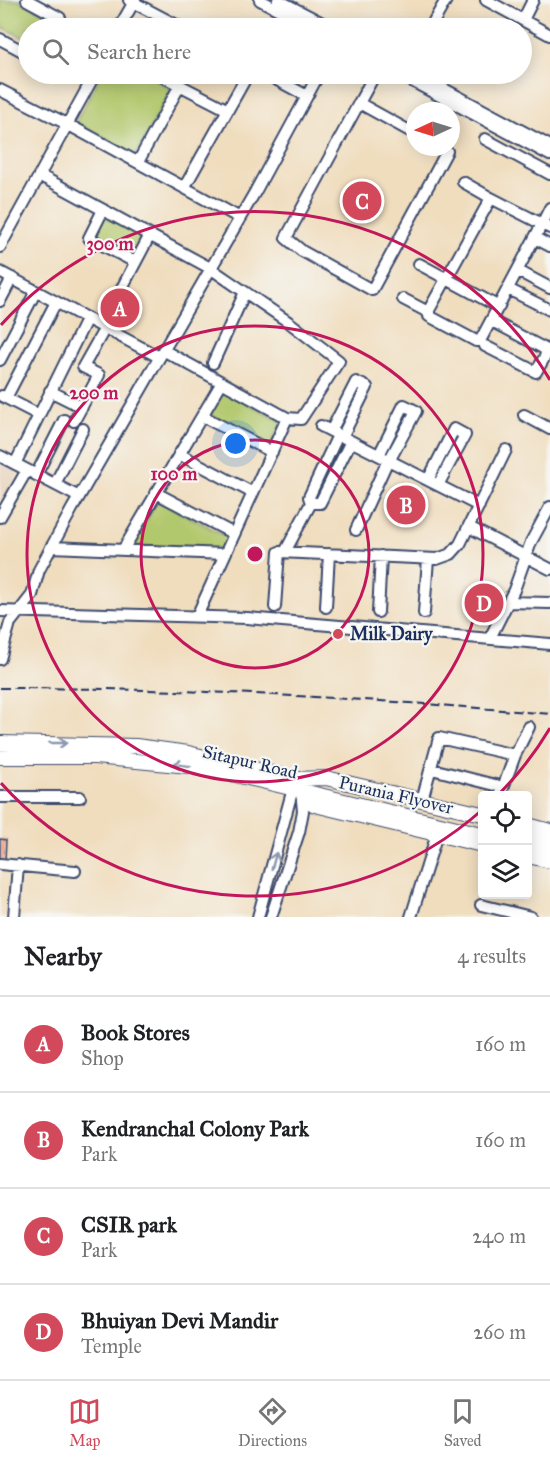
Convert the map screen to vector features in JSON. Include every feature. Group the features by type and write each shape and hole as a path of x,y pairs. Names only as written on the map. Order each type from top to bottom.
{"main road":[{"name":"Sitapur Road","path":"0,743 136,746 210,757 298,784 308,801 315,805 439,824 478,843"},
{"name":"Sitapur Road","path":"0,757 95,757 136,760 189,766 298,784 326,778 478,813"},
{"name":"Purania Flyover","path":"298,784 311,783 439,824 478,833"},
{"name":"Purania Flyover","path":"439,824 478,825"},
{"path":"532,826 550,831"},
{"path":"532,837 550,841"},
{"path":"532,846 550,851"},
{"path":"532,857 550,861"}],"street":[{"path":"27,0 60,18"},
{"path":"278,0 313,18"},
{"path":"436,18 446,0"},
{"path":"486,0 519,18"},
{"path":"524,18 533,0"},
{"path":"124,18 132,1 163,18"},
{"path":"264,1 295,18"},
{"path":"532,25 550,35"},
{"path":"0,39 18,49"},
{"path":"0,247 89,84"},
{"path":"184,188 242,84"},
{"path":"285,84 307,96"},
{"path":"0,659 10,623 32,595 39,570 51,547 240,218 314,84"},
{"path":"370,84 286,238 302,251 372,290 444,156"},
{"path":"420,84 550,154"},
{"path":"435,84 550,146"},
{"path":"138,162 180,85 228,110"},
{"path":"0,90 240,218"},
{"path":"359,104 406,129"},
{"path":"485,139 550,174"},
{"path":"0,272 105,328 222,382 287,418 301,419 339,361 210,268 39,175"},
{"path":"464,182 548,226"},
{"path":"428,312 491,198"},
{"path":"403,298 428,312 432,318 476,341 480,340 535,238 548,226 550,208"},
{"path":"103,210 89,238 135,262"},
{"path":"122,288 150,235"},
{"path":"535,238 550,246"},
{"path":"419,264 499,307"},
{"path":"518,271 550,288"},
{"path":"0,301 12,278"},
{"path":"508,290 550,310"},
{"path":"0,360 36,291"},
{"path":"213,363 244,292"},
{"path":"39,414 3,396 56,302"},
{"path":"15,464 87,318"},
{"path":"485,346 536,372 546,355 545,349 492,321"},
{"path":"0,517 69,421 82,407 99,375 83,367 105,328"},
{"path":"123,550 222,382"},
{"path":"51,391 82,407"},
{"path":"524,415 550,429"},
{"path":"202,416 272,452"},
{"path":"197,616 287,418"},
{"path":"55,484 83,429"},
{"path":"285,552 311,503 320,503 337,434 479,506"},
{"path":"275,607 279,552 428,559 437,559 451,554 460,544 469,527 506,450"},
{"path":"179,454 253,493"},
{"path":"0,456 79,497"},
{"path":"356,530 385,459"},
{"path":"156,493 234,534"},
{"path":"490,638 508,602 531,542 550,507"},
{"path":"469,527 550,569"},
{"path":"51,547 225,554"},
{"path":"326,607 329,554"},
{"path":"378,612 381,556"},
{"path":"424,613 428,559"},
{"path":"508,602 550,603"},
{"path":"0,610 247,618 550,644"},
{"path":"432,769 501,791 529,727"},
{"path":"423,800 439,738 515,755"},
{"path":"258,917 298,784"},
{"path":"270,917 299,832 303,811 298,784"},
{"path":"0,796 80,796"},
{"path":"411,917 439,824"},
{"path":"0,864 75,871"},
{"path":"14,917 18,865"},
{"path":"481,905 530,917"}],"shaded area":[{"path":"0,461 19,471 0,506"}],"green space":[{"path":"0,0 19,0 54,17 18,18 18,35 0,26"},
{"path":"96,84 165,84 172,88 136,156 75,123"},
{"path":"104,216 142,237 131,256 93,235"},
{"path":"223,390 283,421 270,446 210,415"},
{"path":"158,500 228,537 222,549 131,546"}],"building":[{"path":"0,839 6,840 5,861 0,861"}],"railway":[{"path":"0,688 275,695 550,714"}],"place":[{"name":"CSIR park","path":"362,201"},
{"name":"Book Stores","path":"120,308"},
{"name":"Kendranchal Colony Park","path":"406,505"},
{"name":"Bhuiyan Devi Mandir","path":"484,603"},
{"name":"Milk Dairy","path":"338,634"}]}
